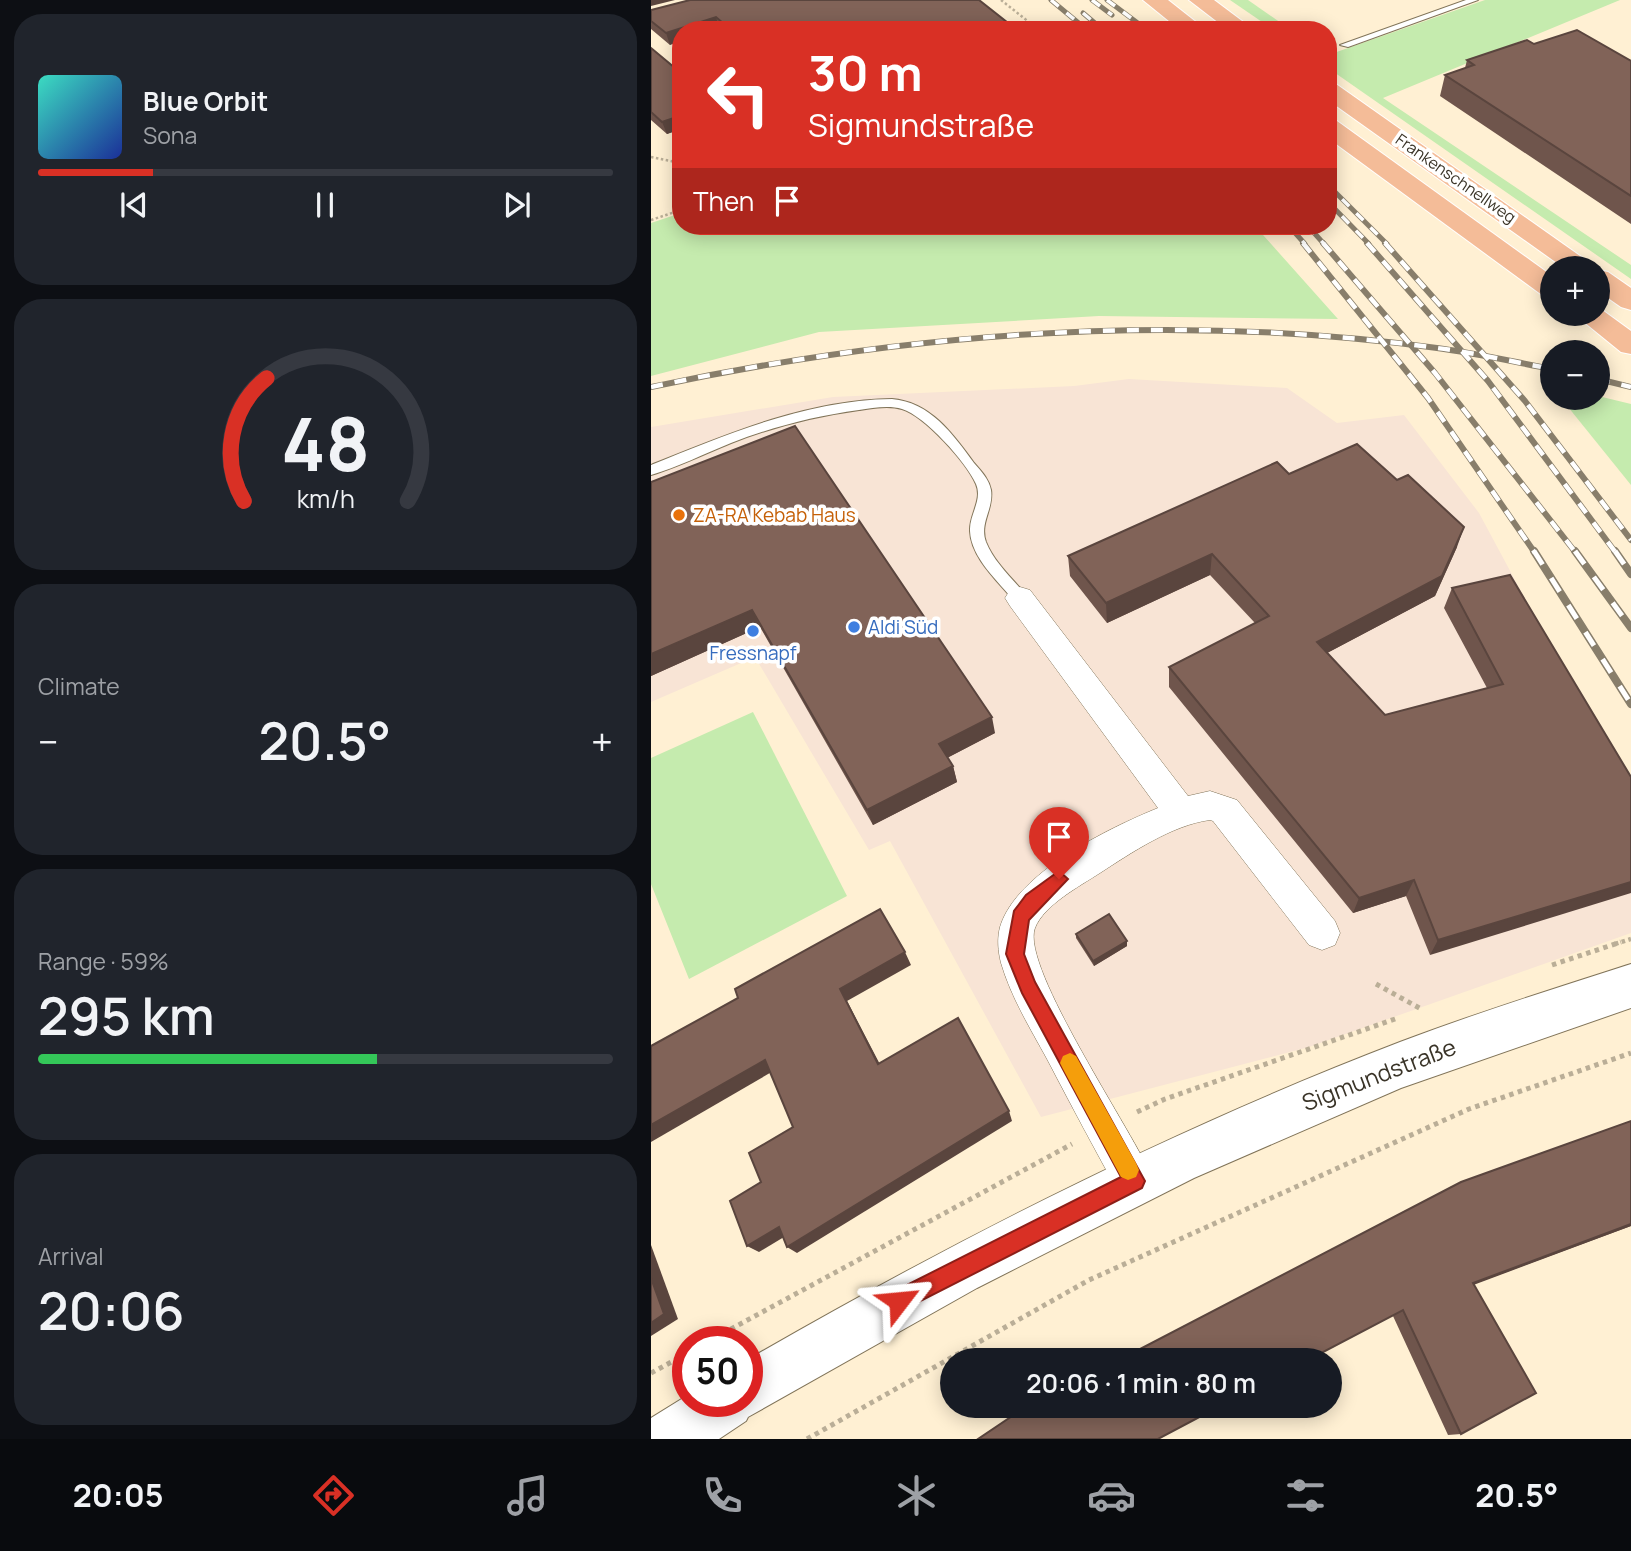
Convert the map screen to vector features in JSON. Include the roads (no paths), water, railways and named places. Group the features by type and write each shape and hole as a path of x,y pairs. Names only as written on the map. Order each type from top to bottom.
{"highway":[{"path":"1154,0 1183,21"},
{"path":"1200,0 1230,21"},
{"name":"Frankenschnellweg","path":"1337,95 1566,256"},
{"name":"Frankenschnellweg","path":"1337,134 1540,280"},
{"path":"1610,287 1631,302"},
{"path":"1605,326 1631,345"}],"main road":[{"name":"Sigmundstraße","path":"763,1381 922,1288 1227,1137 1476,1037 1631,986"},
{"path":"669,1439 703,1417"}],"street":[{"path":"1020,598 1180,812"},
{"path":"1134,1181 1028,987 1015,954 1020,917 1033,901 1059,879 1180,812 1208,805 1225,810 1322,933"}],"lane":[{"path":"1345,45 1474,0"},
{"path":"651,470 755,428 820,409 886,403 906,405 935,425 982,482 986,493 977,534 983,550 1020,598"}],"railway":[{"path":"1051,0 1076,21"},
{"path":"1092,0 1112,15"},
{"path":"1107,0 1135,21"},
{"path":"1083,13 1092,21"},
{"path":"1337,194 1387,244"},
{"path":"1337,211 1369,244"},
{"path":"1297,235 1305,244"},
{"path":"1316,235 1324,244"},
{"path":"1303,243 1383,342"},
{"path":"1323,243 1411,345"},
{"path":"1367,243 1463,352"},
{"path":"1385,243 1485,356"},
{"path":"651,387 846,353 1042,333 1240,331 1383,342"},
{"path":"1383,342 1411,345"},
{"path":"1383,342 1428,398 1535,553"},
{"path":"1411,345 1463,352"},
{"path":"1411,345 1576,553"},
{"path":"1463,352 1485,356"},
{"path":"1463,352 1488,381 1616,553"},
{"path":"1485,356 1540,367"},
{"path":"1485,356 1525,401 1631,540"},
{"path":"1610,382 1631,387"},
{"path":"1534,551 1631,704"},
{"path":"1575,551 1631,628"},
{"path":"1615,551 1631,574"}],"place":[{"name":"ZA-RA Kebab Haus","path":"679,515"},
{"name":"Aldi Süd","path":"854,627"},
{"name":"Fressnapf","path":"753,631"}]}
